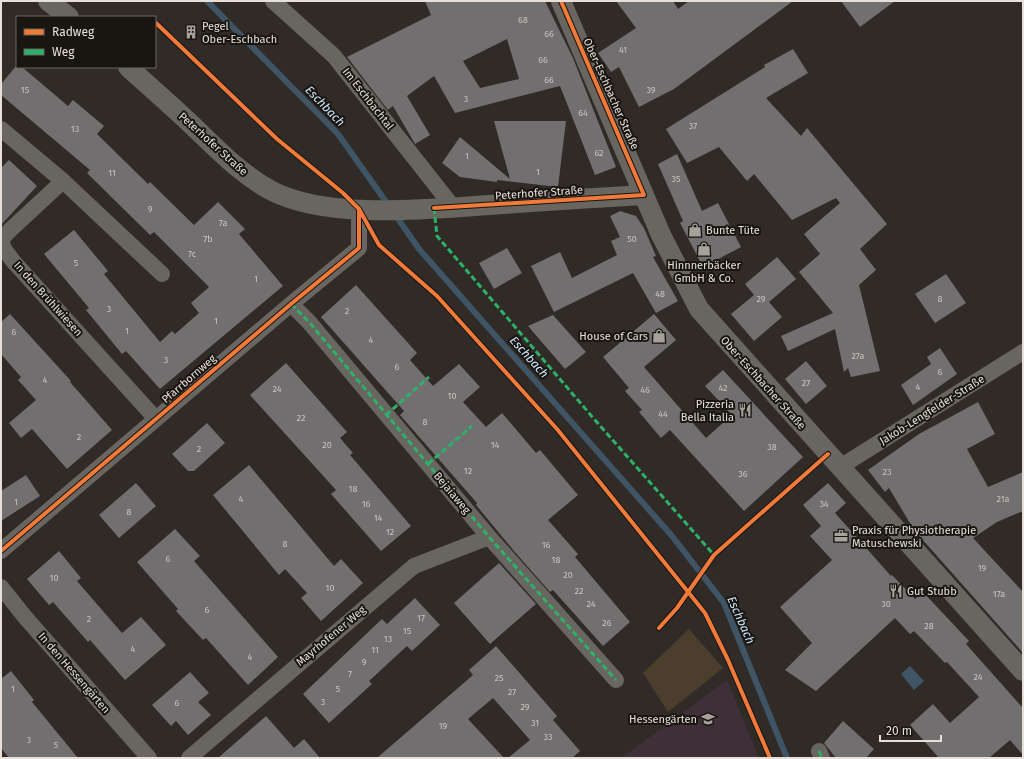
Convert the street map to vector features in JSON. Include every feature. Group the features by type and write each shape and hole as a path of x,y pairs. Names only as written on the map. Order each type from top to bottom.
{"street":[{"path":"48,1 68,16"},
{"name":"Im Eschbachtal","path":"273,1 334,56 444,207"},
{"name":"Ober-Eschbacher Straße","path":"561,1 673,261 698,309 1023,671"},
{"name":"Peterhofer Straße","path":"129,68 232,163 255,181 274,192 314,205 333,208 381,210 644,195"},
{"path":"1,129 63,181 162,274"},
{"name":"In den Brühlwiesen","path":"63,181 1,240 4,249 13,261 156,419"},
{"name":"Pfarrbornweg","path":"1,551 291,304 360,248 359,209"},
{"name":"Bejaiaweg","path":"291,304 309,322 489,537 616,680"},
{"name":"Jakob-Lengfelder-Straße","path":"840,467 1023,352"},
{"name":"Mayrhofener Weg","path":"189,758 414,566 489,537"},
{"name":"In den Hessengärten","path":"1,587 25,618 149,758"}],"shaded area":[{"path":"689,629 723,668 668,712 643,673"},
{"name":"Hessengärten","path":"727,680 759,758 621,758"}],"water":[{"path":"910,666 924,681 914,690 901,674"}],"building":[{"path":"425,1 545,1 573,58 616,167 595,175 560,86 455,113 434,76 407,96 430,135 415,144 393,106 388,110 347,57 431,15","holes":["507,39 519,79 480,88 463,61"]},
{"path":"616,1 673,1 678,9 689,1 793,1 674,89 639,107 619,67 611,72 598,53 636,28"},
{"path":"841,1 895,1 860,27"},
{"path":"793,49 808,73 766,98 801,136 807,128 887,224 860,249 876,270 859,285 880,371 851,377 848,368 844,372 835,329 788,351 781,336 833,313 799,272 820,254 804,234 840,203 836,198 792,220 754,174 747,181 719,147 687,163 666,129 765,67 764,65"},
{"path":"16,66 16,68 23,68 68,106 73,100 104,126 97,134 148,184 150,182 194,225 218,202 245,229 239,234 283,286 160,389 126,351 122,354 86,310 89,308 44,254 74,230 108,271 104,274 160,342 172,331 175,334 199,313 191,303 209,287 154,232 150,235 87,173 90,170 1,95 1,84"},
{"path":"494,121 566,121 558,187 497,180 497,182 460,177 442,163 460,137 510,179"},
{"path":"677,154 702,211 718,203 741,247 703,267 680,223 683,221 658,164"},
{"path":"9,160 37,186 1,225 1,168"},
{"path":"620,211 636,216 644,228 656,256 653,257 678,301 656,313 633,273 554,312 531,266 560,252 572,278 617,255 611,241 620,237 610,216"},
{"path":"507,248 522,273 494,289 479,263"},
{"path":"777,257 796,279 769,302 782,317 754,341 731,314 754,295 745,284"},
{"path":"946,274 966,303 935,323 915,294"},
{"path":"356,285 417,353 410,360 433,386 459,364 480,387 463,402 486,427 502,413 536,453 540,450 578,495 548,520 578,554 575,557 630,622 603,646 553,590 550,592 514,551 476,505 477,503 400,415 404,411 321,317"},
{"path":"10,314 71,381 70,382 112,430 67,469 32,429 21,438 9,423 36,400 18,380 21,377 1,354 1,322"},
{"path":"654,314 676,340 644,367 706,438 732,415 705,386 723,370 803,457 744,511 670,430 661,438 639,412 642,410 625,391 629,388 603,357"},
{"path":"553,315 586,352 565,369 528,326"},
{"path":"940,348 957,374 913,405 901,385 931,364 927,357"},
{"path":"806,361 827,386 806,404 785,379"},
{"path":"286,363 347,432 340,438 353,453 350,455 411,526 381,551 331,494 336,490 250,395"},
{"path":"978,402 995,434 967,449 988,487 1023,472 1023,511 997,522 973,538 1023,592 1023,653 914,530 889,488 885,492 868,470 919,434"},
{"path":"207,423 225,443 194,471 188,471 172,454"},
{"path":"249,465 334,566 341,559 363,583 321,621 301,598 307,593 285,569 279,575 213,495"},
{"path":"26,475 40,496 1,521 1,491"},
{"path":"136,483 156,506 119,538 99,515"},
{"path":"828,483 846,503 835,513 891,576 892,575 915,599 923,592 969,641 966,644 1023,708 1023,755 1010,740 989,758 939,758 910,725 933,704 950,723 979,697 947,662 945,663 914,631 910,634 895,618 816,691 785,670 812,643 780,607 832,560 810,536 821,526 803,505"},
{"path":"175,529 200,556 194,561 278,657 248,685 206,638 203,640 176,611 178,609 137,562"},
{"path":"59,551 81,578 77,581 122,633 141,617 166,645 125,680 90,640 88,642 53,602 49,605 27,579"},
{"path":"499,563 536,604 490,644 454,603"},
{"path":"415,598 440,625 412,651 407,646 369,681 372,684 329,723 303,694 382,619 387,624"},
{"path":"496,646 557,716 553,720 580,751 572,758 508,758 530,740 493,698 468,719 504,758 377,758 473,675 469,670"},
{"path":"11,671 34,700 32,702 78,758 9,758 1,748 1,679"},
{"path":"190,672 209,693 198,702 211,715 188,735 176,721 171,726 152,705"},
{"path":"266,716 294,748 304,739 320,758 218,758"},
{"path":"843,721 874,749 866,758 836,758 824,743"}],"waterway":[{"name":"Eschbach","path":"207,1 338,134 389,206"},
{"name":"Eschbach","path":"394,213 419,249 672,536 724,603 787,758"}],"marked path":[{"path":"434,208 437,236 595,420 714,555"},
{"path":"291,304 309,322 489,537 616,680"},
{"path":"386,415 429,377"},
{"path":"428,464 472,426"},
{"path":"819,751 822,758"}],"cycle path":[{"path":"434,208 644,195 561,1"},
{"path":"156,23 277,139 343,193 359,209 379,245 437,296 557,429 705,613 728,660 770,758"},
{"path":"1,551 359,248 359,211"},
{"path":"659,628 677,608 714,555 828,454"}],"place":[{"name":"Pegel Ober-Eschbach","path":"191,32"},
{"name":"Bunte Tüte","path":"695,230"},
{"name":"Hinnnerbäcker GmbH & Co.","path":"704,249"},
{"name":"House of Cars","path":"659,336"},
{"name":"Pizzeria Bella Italia","path":"745,410"},
{"name":"Praxis für Physiotherapie Matuschewski","path":"841,536"},
{"name":"Gut Stubb","path":"896,591"},
{"name":"Hessengärten","path":"708,719"}]}
